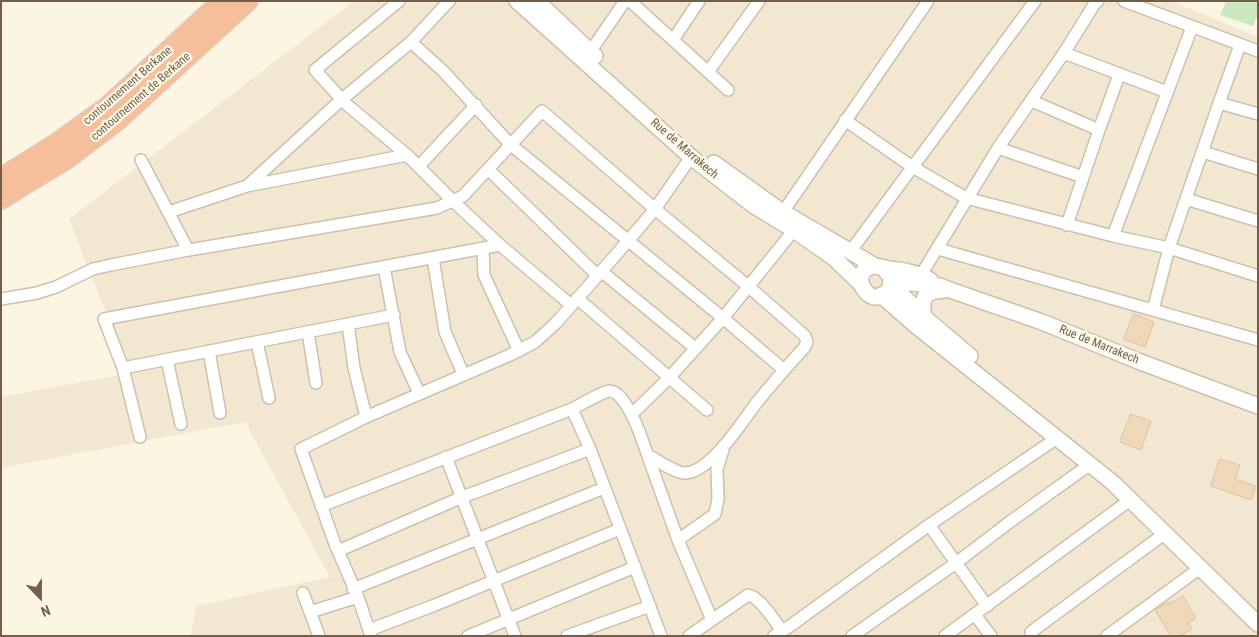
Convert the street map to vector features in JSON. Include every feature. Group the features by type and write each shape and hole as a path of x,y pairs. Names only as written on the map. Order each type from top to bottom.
{"highway":[{"name":"contournement Berkane","path":"1,178 57,143 107,107 222,1"},
{"name":"contournement de Berkane","path":"1,199 68,158 118,120 248,1"}],"main road":[{"name":"Rue de Marrakech","path":"517,1 691,157 753,205 794,230 834,258 861,284"},
{"name":"Rue de Marrakech","path":"537,1 629,89 710,160 782,212 850,252 879,267 908,271 945,288 1042,322 1138,362 1258,406"},
{"path":"888,287 877,296 868,294 861,284 864,272 879,267 889,274 888,287 915,325 1112,482 1258,624"},
{"name":"Rue de Marrakech","path":"888,287 945,288"},
{"path":"888,287 1105,466 1258,610"},
{"path":"924,317 922,306 926,296 934,291 945,288"}],"street":[{"path":"399,1 315,70 342,100 419,166 500,245 574,301 707,410"},
{"path":"247,186 342,100 411,42 448,1"},
{"path":"590,52 625,1"},
{"path":"630,1 728,90"},
{"path":"672,40 699,1"},
{"path":"708,72 759,1"},
{"path":"782,212 928,1"},
{"path":"850,252 1035,1"},
{"path":"921,276 966,198 998,148 1032,101 1098,1"},
{"path":"1124,1 1258,51"},
{"path":"1113,236 1192,27"},
{"path":"411,42 443,71 511,145 724,318 784,370"},
{"path":"1153,310 1169,248 1240,45"},
{"path":"1064,53 1167,92"},
{"path":"1068,225 1119,75"},
{"path":"1032,101 1099,130"},
{"path":"1219,102 1258,114"},
{"path":"419,166 476,105"},
{"path":"1,299 56,287 93,269 188,250 437,208 454,202 463,196 489,170 542,110 655,209 749,286 805,336 807,342 724,447 708,463 696,470 680,473 648,455"},
{"path":"845,120 914,167 966,198 1068,225 1169,248 1258,276"},
{"path":"998,148 1083,177"},
{"path":"1203,152 1258,169"},
{"path":"169,212 247,186 407,155"},
{"path":"620,528 370,633 301,449 366,416 519,351 535,342 655,209 691,157"},
{"path":"141,160 188,250"},
{"path":"489,170 599,273 695,348"},
{"path":"1186,199 1258,221"},
{"path":"632,414 669,378 724,318 794,230"},
{"path":"140,436 122,368 104,319 500,245"},
{"path":"482,249 484,275 519,351"},
{"path":"938,249 1258,340"},
{"path":"433,258 445,332 463,374"},
{"path":"384,267 400,352 419,394"},
{"path":"122,368 394,315"},
{"path":"348,324 354,368 366,416"},
{"path":"308,332 316,383"},
{"path":"256,342 269,398"},
{"path":"209,351 220,413"},
{"path":"167,360 181,424"},
{"path":"321,506 572,409 608,391 619,395 632,414 678,540 712,620"},
{"path":"572,409 590,450 661,636"},
{"path":"782,631 929,526 1057,438"},
{"path":"678,540 715,514 718,499 717,469 724,447"},
{"path":"338,551 460,498 590,450"},
{"path":"446,458 515,636"},
{"path":"852,636 1090,465"},
{"path":"310,612 477,539 604,488"},
{"path":"945,636 1130,500"},
{"path":"929,526 987,606"},
{"path":"1031,632 1164,534"},
{"path":"468,636 635,567"},
{"path":"1108,636 1200,568"},
{"path":"303,592 319,636"},
{"path":"689,636 743,597 752,595 761,603 782,631 797,636"},
{"path":"567,636 650,606"},
{"path":"975,615 991,636"}],"shaded area":[{"path":"354,1 1171,1 1258,37 1258,636 191,636 196,606 330,577 245,422 1,468 1,397 130,373 69,219"}],"green space":[{"path":"1226,1 1258,1 1258,14 1253,26 1220,15"}],"building":[{"path":"1134,314 1154,322 1145,347 1124,339"},
{"path":"1131,414 1151,421 1141,450 1120,442"},
{"path":"1220,459 1240,465 1235,479 1256,486 1251,500 1211,486"},
{"path":"1183,596 1196,618 1188,623 1192,629 1180,636 1171,636 1155,610"}]}
